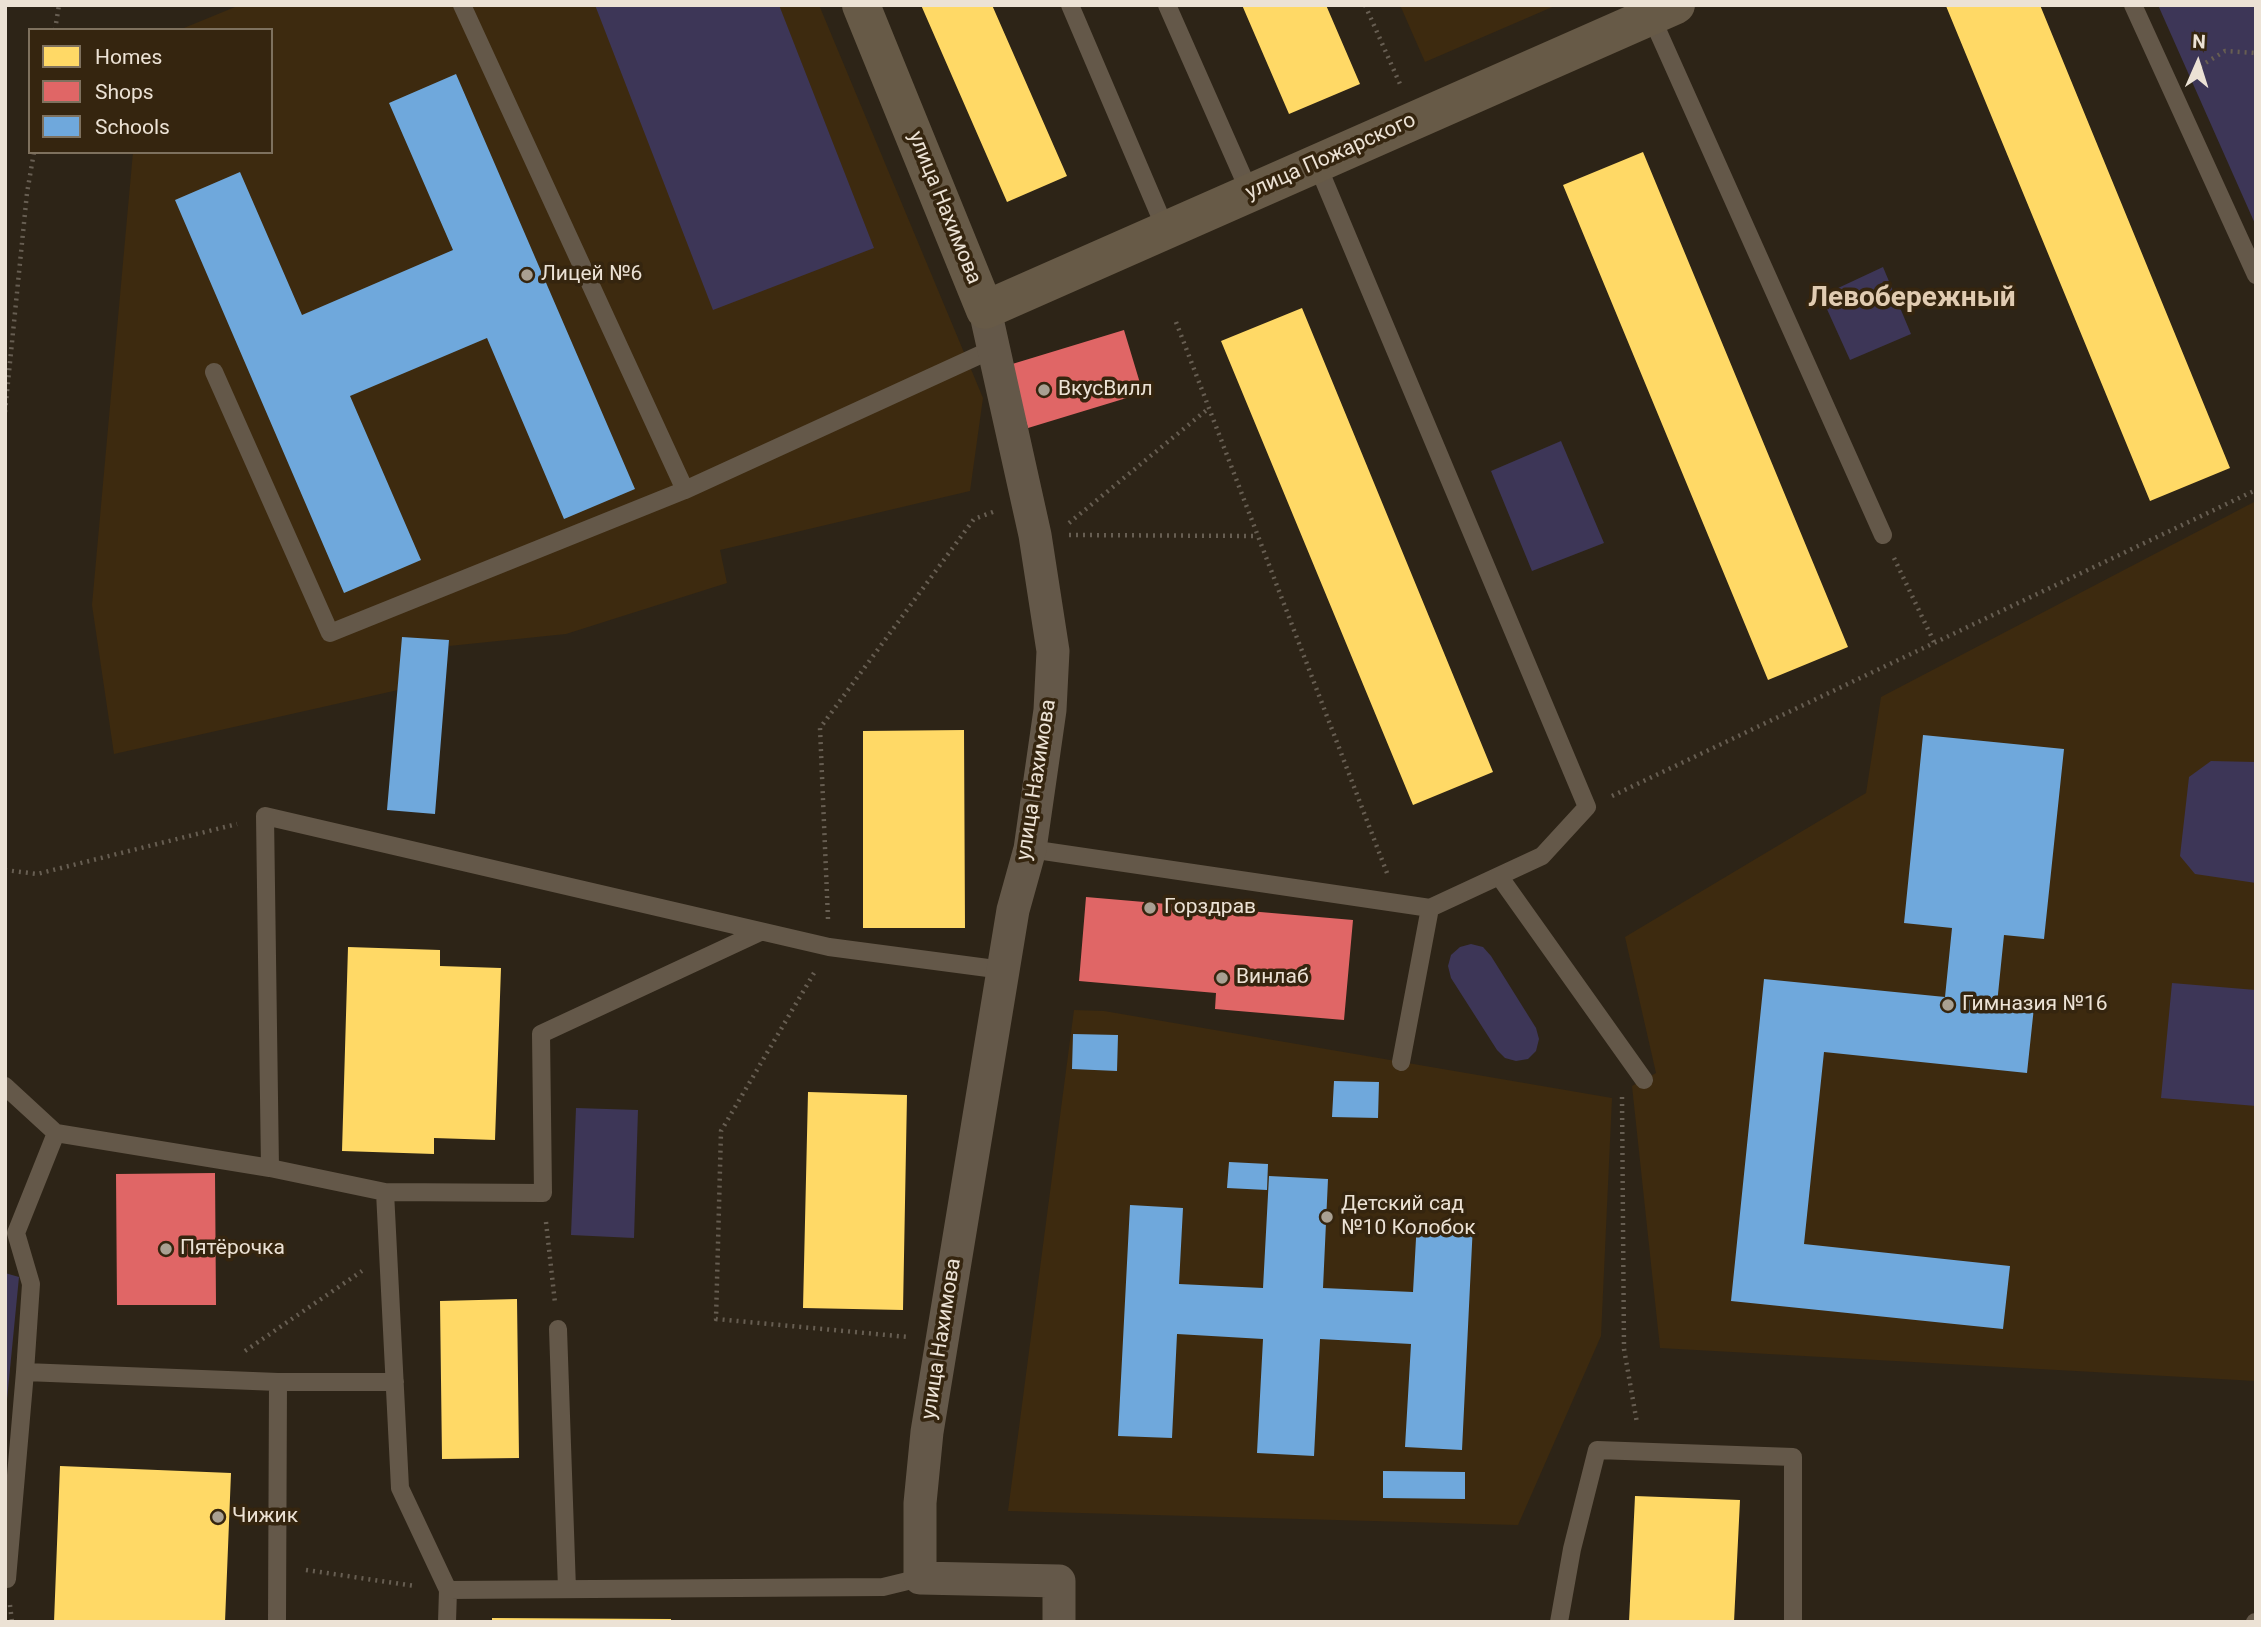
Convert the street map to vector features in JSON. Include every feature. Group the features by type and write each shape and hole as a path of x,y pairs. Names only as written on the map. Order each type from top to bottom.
{"street":[{"name":"улица Нахимова","path":"861,5 985,310 1035,535 1053,651 1050,710 1030,849 1013,910 927,1432 920,1503 920,1578"},
{"name":"улица Пожарского","path":"985,310 1663,11"},
{"path":"920,1578 1059,1581 1059,1622"}],"lane":[{"path":"462,5 685,490"},
{"path":"1070,5 1166,230"},
{"path":"1167,5 1250,193"},
{"path":"2133,5 2256,275"},
{"path":"1663,11 1884,535"},
{"path":"1030,849 1430,908 1542,856 1587,807 1317,164"},
{"path":"214,372 330,633 685,490 995,348"},
{"path":"270,1168 265,816 829,947 1003,970"},
{"path":"1499,876 1644,1080"},
{"path":"1401,1062 1430,908"},
{"path":"5,1086 56,1133 270,1168 385,1192 543,1193 541,1034 760,932"},
{"path":"7,1579 11,1468 25,1372 31,1284 16,1233 56,1133"},
{"path":"385,1192 400,1488 448,1590 447,1622"},
{"path":"558,1329 567,1589"},
{"path":"25,1372 278,1382 395,1382"},
{"path":"277,1622 278,1382"},
{"path":"1559,1622 1572,1549 1597,1450 1793,1457 1793,1622"},
{"path":"448,1590 883,1587 920,1578"}],"path":[{"path":"55,28 59,5"},
{"path":"1365,5 1416,120"},
{"path":"2169,85 2225,51 2256,53"},
{"path":"5,412 27,193 34,154"},
{"path":"1176,322 1399,903"},
{"path":"1065,527 1209,408"},
{"path":"1587,807 2256,490"},
{"path":"942,1340 716,1320 721,1131 829,947 820,728 974,519 996,511"},
{"path":"1068,535 1258,536"},
{"path":"1884,535 1934,642"},
{"path":"5,870 37,874 265,816"},
{"path":"1633,1064 1622,1092 1624,1349 1643,1452"},
{"path":"543,1193 558,1329"},
{"path":"203,1379 388,1254"},
{"path":"277,1566 448,1590"}],"shaded area":[{"name":"Лицей №6","path":"240,5 819,5 983,398 970,491 720,550 727,583 566,634 449,646 449,640 403,637 398,690 114,754 92,605 133,154 273,154 273,28 184,28"},
{"path":"595,5 779,5 874,248 713,310"},
{"path":"1400,5 1557,5 1425,62"},
{"path":"2158,5 2256,5 2256,226"},
{"path":"1883,267 1911,334 1850,360 1821,296"},
{"path":"1561,441 1604,543 1532,571 1491,471"},
{"name":"Гимназия №16","path":"2256,501 2256,1381 1660,1348 1632,1086 1656,1073 1625,937 1866,793 1881,697"},
{"path":"2211,761 2256,762 2256,883 2195,874 2180,856 2189,777"},
{"path":"1471,944 1483,947 1491,956 1536,1028 1539,1039 1536,1051 1528,1059 1516,1061 1505,1058 1497,1050 1451,978 1448,966 1451,955 1460,947"},
{"path":"2172,983 2256,990 2256,1106 2161,1098"},
{"name":"Детский сад №10 Колобок","path":"1074,1010 1104,1011 1612,1098 1601,1336 1518,1525 1008,1511"},
{"path":"576,1108 638,1110 634,1238 571,1235"},
{"path":"5,1273 19,1277 5,1420"}],"building: Homes":[{"path":"921,5 992,5 1067,176 1007,202"},
{"path":"1242,5 1326,5 1360,84 1289,114"},
{"path":"2040,5 2230,468 2150,501 1946,6"},
{"path":"1643,152 1848,647 1768,680 1563,185"},
{"path":"1302,308 1493,772 1413,805 1221,341"},
{"path":"964,730 965,928 863,928 863,731"},
{"path":"348,947 440,950 440,966 501,968 495,1140 434,1138 434,1154 342,1151"},
{"path":"808,1092 907,1095 903,1310 803,1308"},
{"path":"517,1299 519,1458 442,1459 440,1301"},
{"path":"60,1466 231,1473 225,1622 54,1622"},
{"path":"1635,1496 1740,1500 1734,1622 1629,1622"},
{"path":"492,1618 671,1619 671,1622 492,1622"}],"building: Shops":[{"path":"1124,330 1143,393 1028,428 1009,365"},
{"path":"1086,897 1353,920 1344,1020 1215,1009 1216,993 1079,981"},
{"name":"Пятёрочка","path":"215,1173 216,1305 117,1305 116,1174"}],"building: Schools":[{"path":"456,74 635,489 564,519 487,338 350,396 421,560 344,593 175,200 240,172 302,315 453,250 389,103"},
{"path":"402,637 449,640 435,814 387,810"},
{"path":"1923,735 2064,749 2044,939 2004,935 1997,1004 2034,1007 2027,1073 1824,1052 1804,1244 2010,1266 2003,1329 1731,1301 1764,979 1945,997 1952,928 1904,923"},
{"path":"1073,1034 1118,1035 1117,1071 1072,1069"},
{"path":"1334,1081 1379,1082 1378,1118 1332,1117"},
{"path":"1229,1162 1268,1164 1267,1190 1227,1188"},
{"path":"1269,1176 1328,1179 1323,1288 1413,1292 1417,1221 1473,1224 1462,1450 1405,1447 1411,1344 1320,1339 1314,1456 1257,1453 1263,1339 1177,1334 1172,1438 1118,1436 1130,1205 1183,1208 1179,1284 1263,1288"},
{"path":"1383,1471 1465,1472 1465,1499 1383,1498"}],"place":[{"name":"Лицей №6","path":"527,275"},
{"name":"ВкусВилл","path":"1044,390"},
{"name":"Горздрав","path":"1150,908"},
{"name":"Винлаб","path":"1222,978"},
{"name":"Гимназия №16","path":"1948,1005"},
{"name":"Детский сад №10 Колобок","path":"1327,1217"},
{"name":"Пятёрочка","path":"166,1249"},
{"name":"Чижик","path":"218,1517"}],"district":[{"name":"Левобережный","path":"1912,299"}]}
